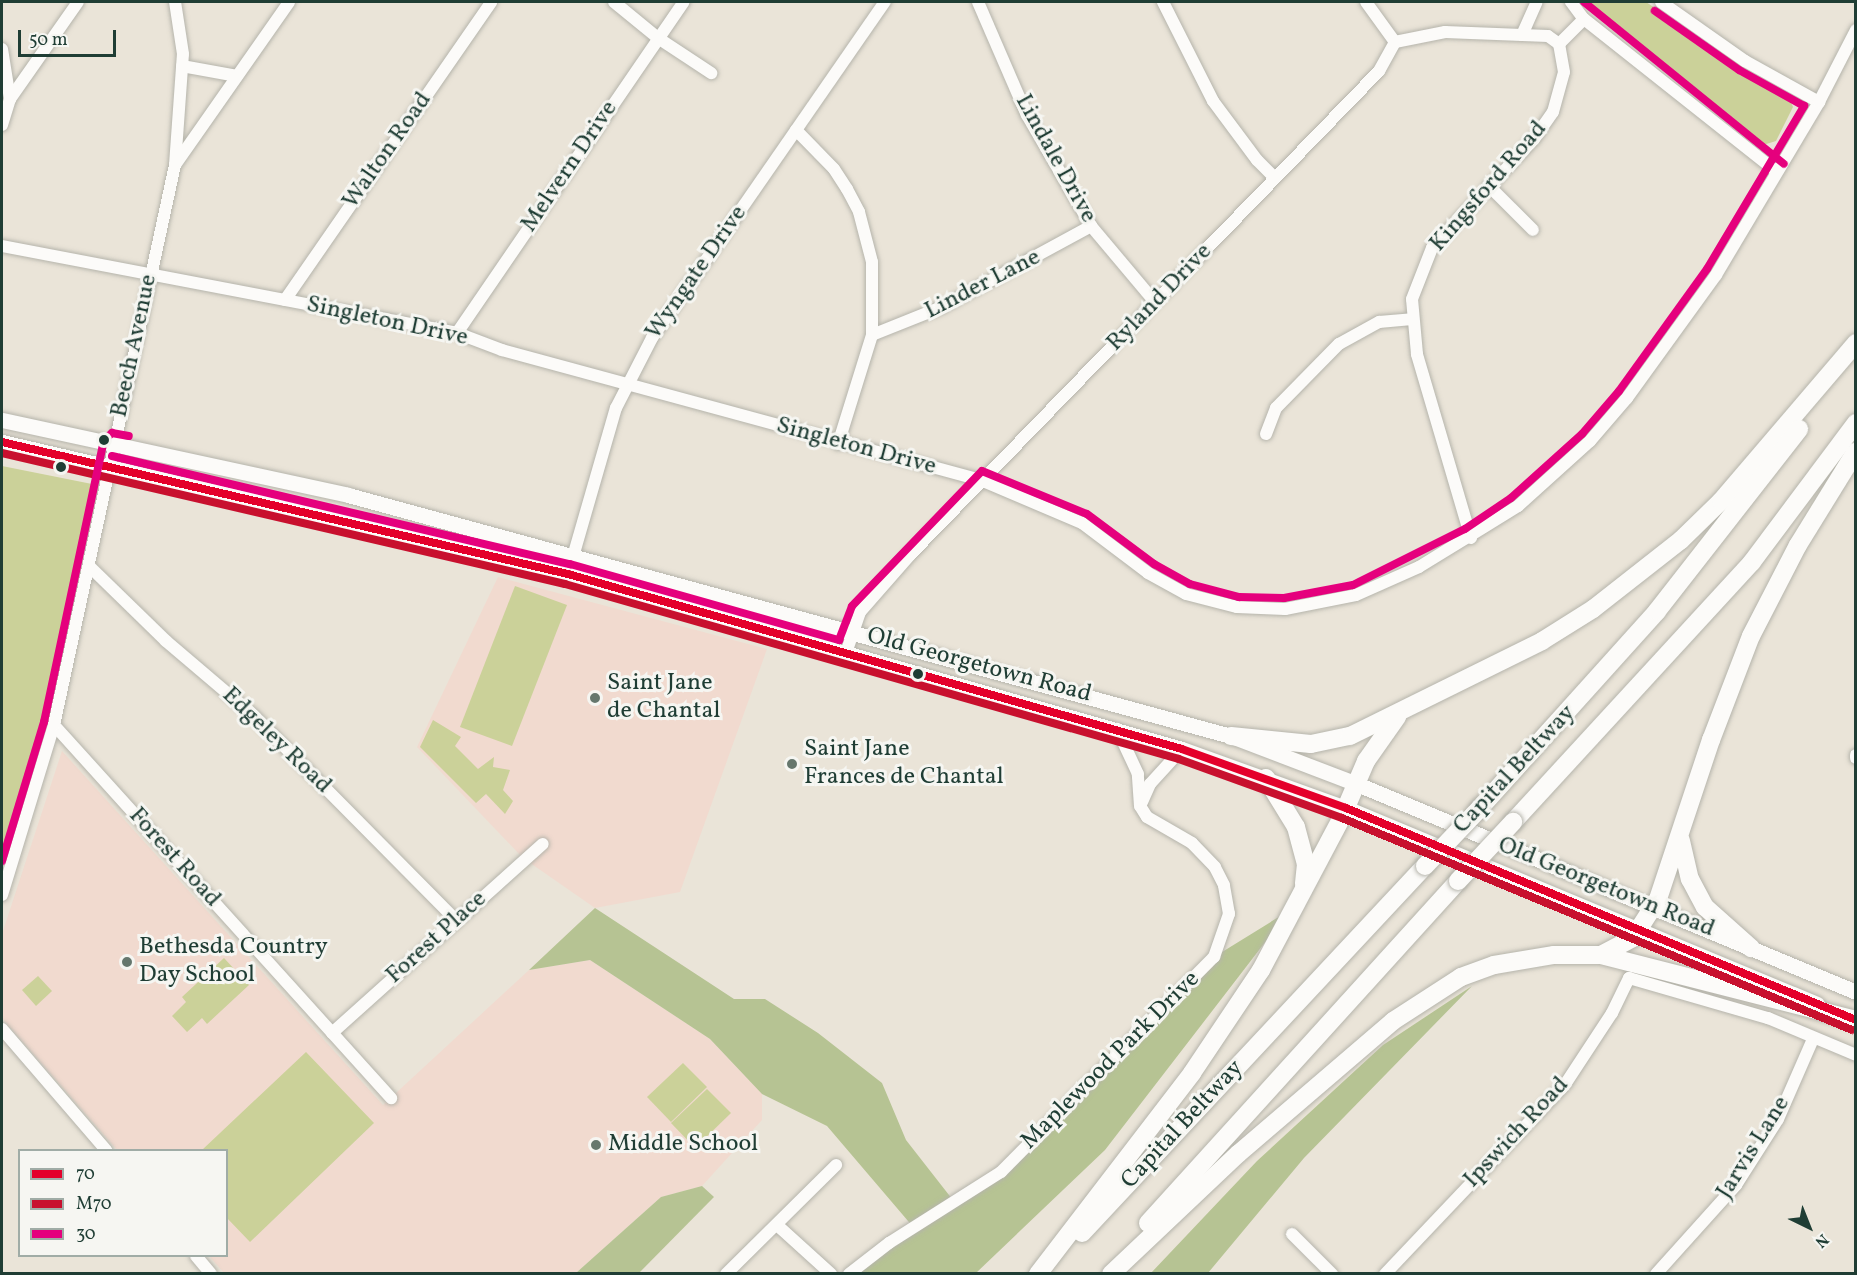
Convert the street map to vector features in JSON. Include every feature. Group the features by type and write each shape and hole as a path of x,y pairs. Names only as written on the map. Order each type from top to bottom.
{"highway":[{"path":"1231,736 1317,744 1350,736 1542,641 1593,609 1645,570 1752,469 1856,344"},
{"name":"Capital Beltway","path":"1044,1274 1605,671 1718,536 1776,462 1856,344"},
{"name":"Capital Beltway","path":"1102,1274 1458,881 1752,562 1856,423"},
{"path":"1601,955 1623,947 1641,929 1654,907 1680,841 1711,740 1751,636 1792,555 1856,451"},
{"path":"1038,1274 1218,1036 1261,970 1304,893 1378,741 1400,713"},
{"path":"1266,778 1296,827 1306,864 1304,893"},
{"path":"1680,841 1690,879 1705,907 1751,948"},
{"path":"1111,1274 1238,1154 1424,998 1494,965 1554,955 1601,955 1856,1020"}],"main road":[{"name":"Old Georgetown Road","path":"2,420 348,495 574,554 1231,736 1356,784 1856,992"},
{"name":"Old Georgetown Road","path":"2,442 568,574 1182,749 1346,808 1856,1020"}],"street":[{"path":"2,125 10,99 78,2"},
{"name":"Beech Avenue","path":"2,895 54,725 90,567 149,275 175,165 182,66 175,2"},
{"path":"175,165 289,2"},
{"name":"Walton Road","path":"285,300 491,2"},
{"path":"614,2 658,39 711,73"},
{"name":"Melvern Drive","path":"457,333 684,2"},
{"name":"Wyngate Drive","path":"568,574 627,384 652,338 885,2"},
{"name":"Lindale Drive","path":"978,2 1027,115 1091,226 1155,302"},
{"path":"1163,2 1213,101 1257,160 1275,178"},
{"path":"1366,2 1395,42 1446,32 1548,36 1559,44 1584,19"},
{"path":"1522,34 1537,2"},
{"path":"1571,2 1584,19 1777,172"},
{"path":"1661,2 1746,61 1819,102"},
{"name":"Singleton Drive","path":"2,246 457,333 502,350 838,444 983,481 1082,523 1148,573 1186,594 1237,607 1285,609 1356,595 1419,567 1471,538 1518,506 1590,441 1627,398 1716,275 1819,102 1856,30"},
{"name":"Ryland Drive","path":"846,652 860,612 983,481 1379,71 1395,42"},
{"name":"Kingsford Road","path":"1471,538 1417,354 1412,319 1417,278 1432,248 1534,139 1553,112 1564,72 1559,44"},
{"path":"2,49 10,99"},
{"path":"182,66 237,76"},
{"path":"796,130 834,169 859,212 872,262 872,335 838,444"},
{"path":"1489,186 1533,230"},
{"name":"Linder Lane","path":"872,335 942,307 1091,226"},
{"path":"1266,434 1276,408 1339,344 1379,322 1412,319"},
{"name":"Edgeley Road","path":"90,567 166,641 253,716 457,921"},
{"name":"Forest Road","path":"54,725 392,1098"},
{"path":"1117,729 1138,774 1140,806"},
{"path":"1140,806 1150,784 1182,749"},
{"name":"Maplewood Park Drive","path":"849,1274 889,1243 1001,1172 1214,957 1229,914 1224,885 1203,852 1147,817 1140,806"},
{"name":"Forest Place","path":"332,1033 543,844"},
{"name":"Ipswich Road","path":"1385,1274 1566,1083 1612,1013 1629,978 1768,1018 1813,1039"},
{"path":"2,1029 105,1149"},
{"path":"1813,1039 1856,1055"},
{"name":"Jarvis Lane","path":"1656,1274 1736,1185 1778,1119 1813,1039"},
{"path":"726,1274 836,1165"},
{"path":"777,1225 831,1274"},
{"path":"1292,1234 1332,1274"},
{"path":"197,1257 210,1273"}],"shaded area":[{"name":"Saint Jane de Chantal","path":"498,577 767,649 680,892 595,908 523,858 417,747"},
{"path":"62,751 383,1105 529,970 590,960 710,1039 762,1094 762,1120 702,1186 661,1197 576,1273 224,1273 210,1257 228,1257 228,1149 116,1149 2,1018 2,934"}],"green space":[{"path":"1585,2 1646,2 1789,98 1793,107 1776,141 1763,145 1724,118 1607,25"},
{"path":"2,466 92,484 50,703 2,853"},
{"path":"515,586 567,605 512,746 460,727"},
{"path":"433,720 461,737 455,746 478,769 494,757 493,767 510,770 503,790 513,801 505,814 486,794 476,803 420,747"},
{"path":"595,908 734,999 765,999 818,1033 882,1083 906,1140 956,1204 1001,1172 1214,957 1290,910 1105,1150 976,1273 849,1273 914,1228 827,1126 762,1094 710,1039 590,960 529,970"},
{"path":"224,958 249,985 207,1024 202,1018 187,1032 172,1016 186,1002 182,997"},
{"path":"38,976 52,991 36,1006 22,990"},
{"path":"1472,986 1304,1158 1208,1273 1151,1273 1257,1161 1383,1045"},
{"path":"306,1052 374,1123 250,1242 228,1219 228,1149 203,1149"},
{"path":"683,1063 707,1087 671,1122 647,1097"},
{"path":"707,1089 731,1113 695,1148 671,1123"},
{"path":"702,1186 714,1197 639,1273 576,1273 661,1197"}],"transit line":[{"name":"30","path":"1584,2 1784,164"},
{"name":"30","path":"112,456 570,564 839,640 852,606 982,471 1087,514 1154,564 1190,584 1239,597 1284,598 1353,585 1465,529 1511,498 1582,434 1619,391 1707,269 1804,106 1739,70 1655,11"},
{"name":"30","path":"2,861 44,722 104,440 112,433 129,436"},
{"name":"70","path":"2,442 568,574 1182,749 1346,808 1856,1020"},
{"name":"M70","path":"2,453 565,584 1179,759 1342,818 1852,1030"}],"place":[{"name":"Saint Jane de Chantal","path":"595,698"},
{"name":"Saint Jane Frances de Chantal","path":"792,764"},
{"name":"Bethesda Country Day School","path":"127,962"},
{"name":"Middle School","path":"596,1145"}]}
